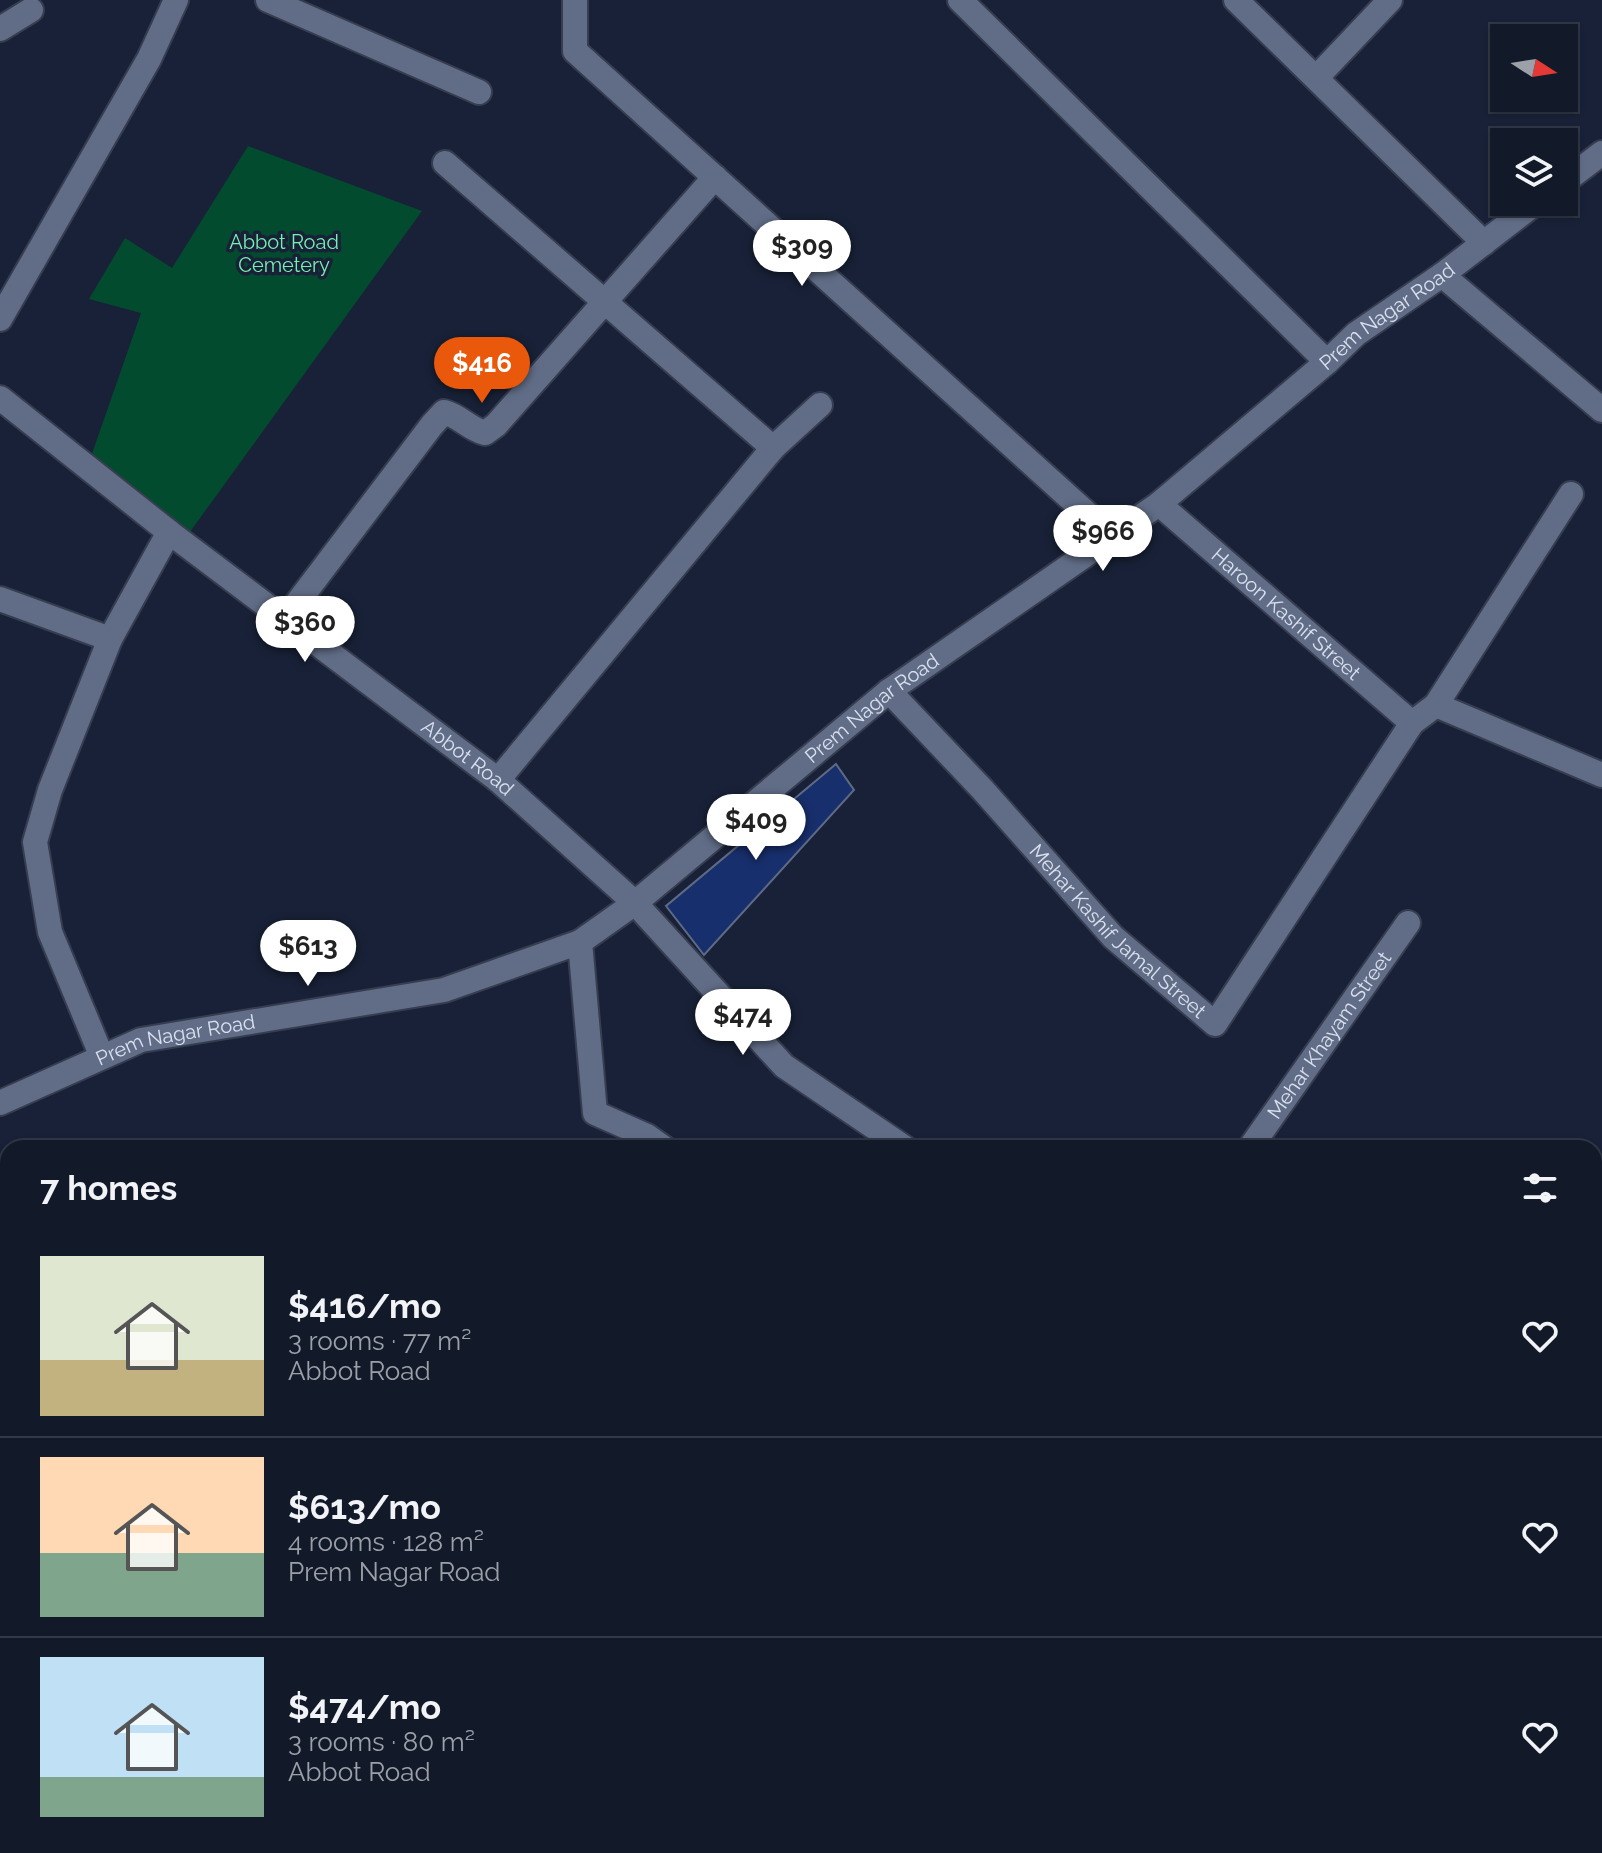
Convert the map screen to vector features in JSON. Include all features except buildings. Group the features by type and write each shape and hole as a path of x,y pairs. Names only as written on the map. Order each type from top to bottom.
{"street":[{"path":"0,319 149,59 176,0"},
{"path":"268,0 479,92"},
{"path":"575,0 575,51 1113,537"},
{"path":"960,0 1327,362"},
{"path":"1236,0 1484,243"},
{"path":"1317,77 1390,0"},
{"path":"0,29 31,10"},
{"path":"1578,171 1602,153"},
{"path":"445,163 773,448"},
{"path":"285,619 444,412 485,433 496,425 715,177"},
{"name":"Prem Nagar Road","path":"0,1103 141,1040 444,990 580,942 635,903 889,691 1159,504 1356,334 1442,275 1519,216"},
{"path":"1442,275 1602,410"},
{"name":"Abbot Road","path":"0,398 169,532 498,780 635,903 784,1066 893,1140"},
{"path":"498,780 773,448 820,405"},
{"name":"Mehar Kashif Jamal Street","path":"889,691 982,789 1113,937 1215,1024 1412,723 1436,705 1571,494"},
{"name":"Haroon Kashif Street","path":"1159,504 1412,723"},
{"path":"102,1057 50,932 35,842 50,790 110,639 169,532"},
{"path":"0,599 110,639"},
{"path":"1436,705 1602,775"},
{"name":"Mehar Khayam Street","path":"1256,1140 1408,923"},
{"path":"580,942 595,1113 653,1140"}],"green space":[{"name":"Abbot Road Cemetery","path":"248,146 422,211 182,543 87,468 141,313 89,299 125,238 172,268"}]}
